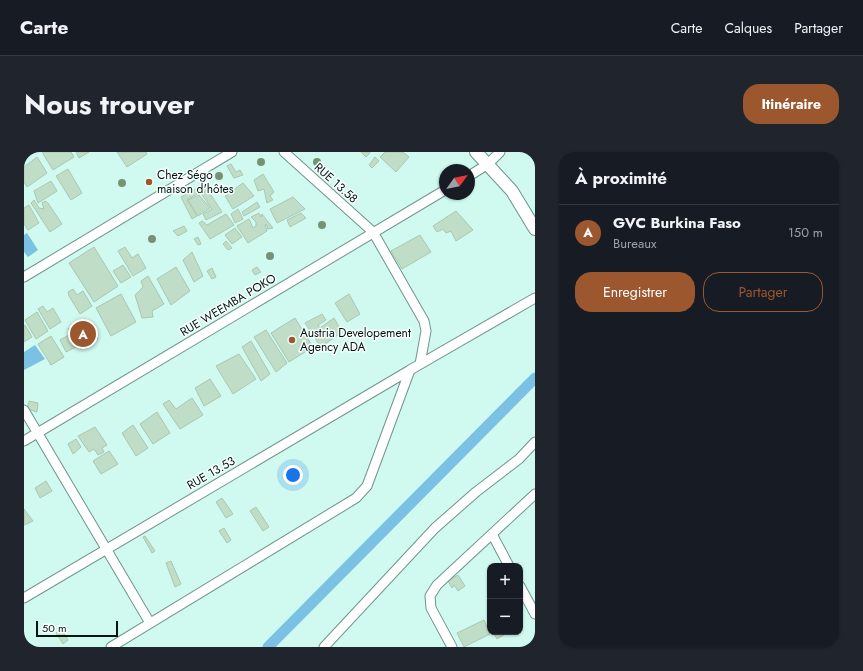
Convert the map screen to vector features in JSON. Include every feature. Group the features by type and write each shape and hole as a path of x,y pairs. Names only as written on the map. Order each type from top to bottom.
{"street":[{"path":"24,277 232,152"},
{"name":"RUE 13.58","path":"284,152 373,232"},
{"path":"476,152 512,190 535,229"},
{"path":"475,172 488,164 500,152"},
{"name":"RUE WEEMBA POKO","path":"24,441 439,194"},
{"path":"373,232 424,321 426,331 420,364"},
{"name":"RUE 13.53","path":"24,598 420,364 535,298"},
{"path":"111,647 356,498 367,486 410,370"},
{"path":"24,410 107,548 150,624"},
{"path":"324,647 435,528 476,492 519,459 535,442"},
{"path":"452,647 431,608 430,596 437,585 535,494"},
{"path":"492,534 507,563"},
{"path":"523,592 535,614"}],"water":[{"path":"27,233 38,250 28,257 24,252 24,235"},
{"path":"35,345 45,359 24,370 24,352"}],"building":[{"path":"42,152 71,152 74,157 53,170"},
{"path":"76,152 89,152 79,158"},
{"path":"117,152 146,152 147,154 127,167"},
{"path":"361,152 370,152 370,153 366,157"},
{"path":"385,152 403,152 409,157 396,172 380,157"},
{"path":"37,157 47,173 27,187 24,182 24,167"},
{"path":"375,157 379,161 372,168 369,165"},
{"path":"231,164 236,172 240,170 243,175 234,178 227,166"},
{"path":"68,169 82,193 71,200 56,176"},
{"path":"263,174 274,192 270,196 273,200 267,203 264,189 258,191 254,180"},
{"path":"51,181 57,191 38,203 34,191"},
{"path":"243,183 254,196 233,209 225,196"},
{"path":"204,184 222,212 206,220 203,214 212,209 200,192 187,200 197,216 192,219 181,197"},
{"path":"199,195 210,208 198,216 188,200"},
{"path":"293,197 305,209 277,223 270,209"},
{"path":"34,200 39,208 44,209 42,203 45,201 48,203 62,224 50,232 31,203"},
{"path":"257,202 260,207 244,216 242,212"},
{"path":"29,205 39,223 28,230 24,224 24,208"},
{"path":"238,209 243,219 235,223 231,214"},
{"path":"456,211 473,230 456,241 451,231 446,233 443,229 437,232 433,226"},
{"path":"259,213 261,217 262,214 273,228 268,229 266,224 267,231 248,243 237,226 249,219 253,228 256,226 256,222 251,217"},
{"path":"301,213 306,218 290,227 287,220"},
{"path":"226,214 234,225 210,239 199,223 202,221 207,225"},
{"path":"184,226 187,231 178,236 173,231"},
{"path":"235,228 242,237 232,244 225,235"},
{"path":"420,235 431,252 402,269 391,251"},
{"path":"198,237 201,244 198,245 194,239"},
{"path":"226,241 232,248 228,250 223,244"},
{"path":"94,247 118,286 94,302 69,263"},
{"path":"125,247 132,258 138,254 146,268 133,276 118,251"},
{"path":"192,252 203,276 194,282 183,260"},
{"path":"123,265 131,277 121,283 113,271"},
{"path":"176,267 190,291 171,305 157,279"},
{"path":"257,267 261,272 255,275 252,270"},
{"path":"212,268 216,277 212,279 207,271"},
{"path":"148,276 164,304 152,311 153,317 142,318 135,295 143,287 141,281"},
{"path":"73,289 77,295 83,291 92,306 80,314 69,296 68,292"},
{"path":"121,294 136,322 111,336 96,308"},
{"path":"349,294 360,314 347,322 335,303"},
{"path":"43,306 47,312 53,308 61,322 50,329 38,309"},
{"path":"37,312 48,331 36,339 25,320"},
{"path":"322,314 326,320 318,325 320,328 334,318 342,332 321,347 305,323"},
{"name":"Austria Developement Agency ADA","path":"295,318 313,347 289,362 271,333"},
{"path":"85,319 98,339 81,349 68,329"},
{"path":"25,325 32,337 24,342 24,326"},
{"path":"266,330 287,363 276,372 254,337"},
{"path":"69,335 76,347 66,352 60,340"},
{"path":"51,336 64,357 51,365 38,344"},
{"path":"251,341 270,374 261,381 242,347"},
{"path":"239,354 256,379 233,394 216,366"},
{"path":"210,379 221,396 204,406 195,388"},
{"path":"192,398 203,415 180,429 163,404 169,400 176,409"},
{"path":"29,401 38,403 37,412 27,409"},
{"path":"157,412 170,433 153,444 140,424"},
{"path":"133,425 148,448 136,456 122,433"},
{"path":"95,427 107,445 102,448 104,452 98,455 94,449 89,452 78,436"},
{"path":"76,439 81,447 73,454 68,444"},
{"path":"109,451 118,464 101,474 93,461"},
{"path":"46,481 52,491 40,498 35,488"},
{"path":"222,498 233,514 226,518 216,502"},
{"path":"256,507 269,527 263,531 250,511"},
{"path":"24,509 33,521 24,525"},
{"path":"224,528 231,540 227,543 219,531"},
{"path":"145,536 155,551 152,553 143,537"},
{"path":"171,561 181,584 175,587 166,563"},
{"path":"458,575 465,586 458,591 454,585 452,588 448,581"},
{"path":"484,620 488,635 464,647 457,633"},
{"path":"62,630 68,640 63,644 56,633"},
{"path":"495,635 504,635 497,639"}],"waterway":[{"path":"268,647 535,378"}],"place":[{"name":"Chez Ségo maison d'hôtes","path":"149,182"},
{"name":"GVC Burkina Faso","path":"83,334"},
{"name":"Austria Developement Agency ADA","path":"292,340"}]}
